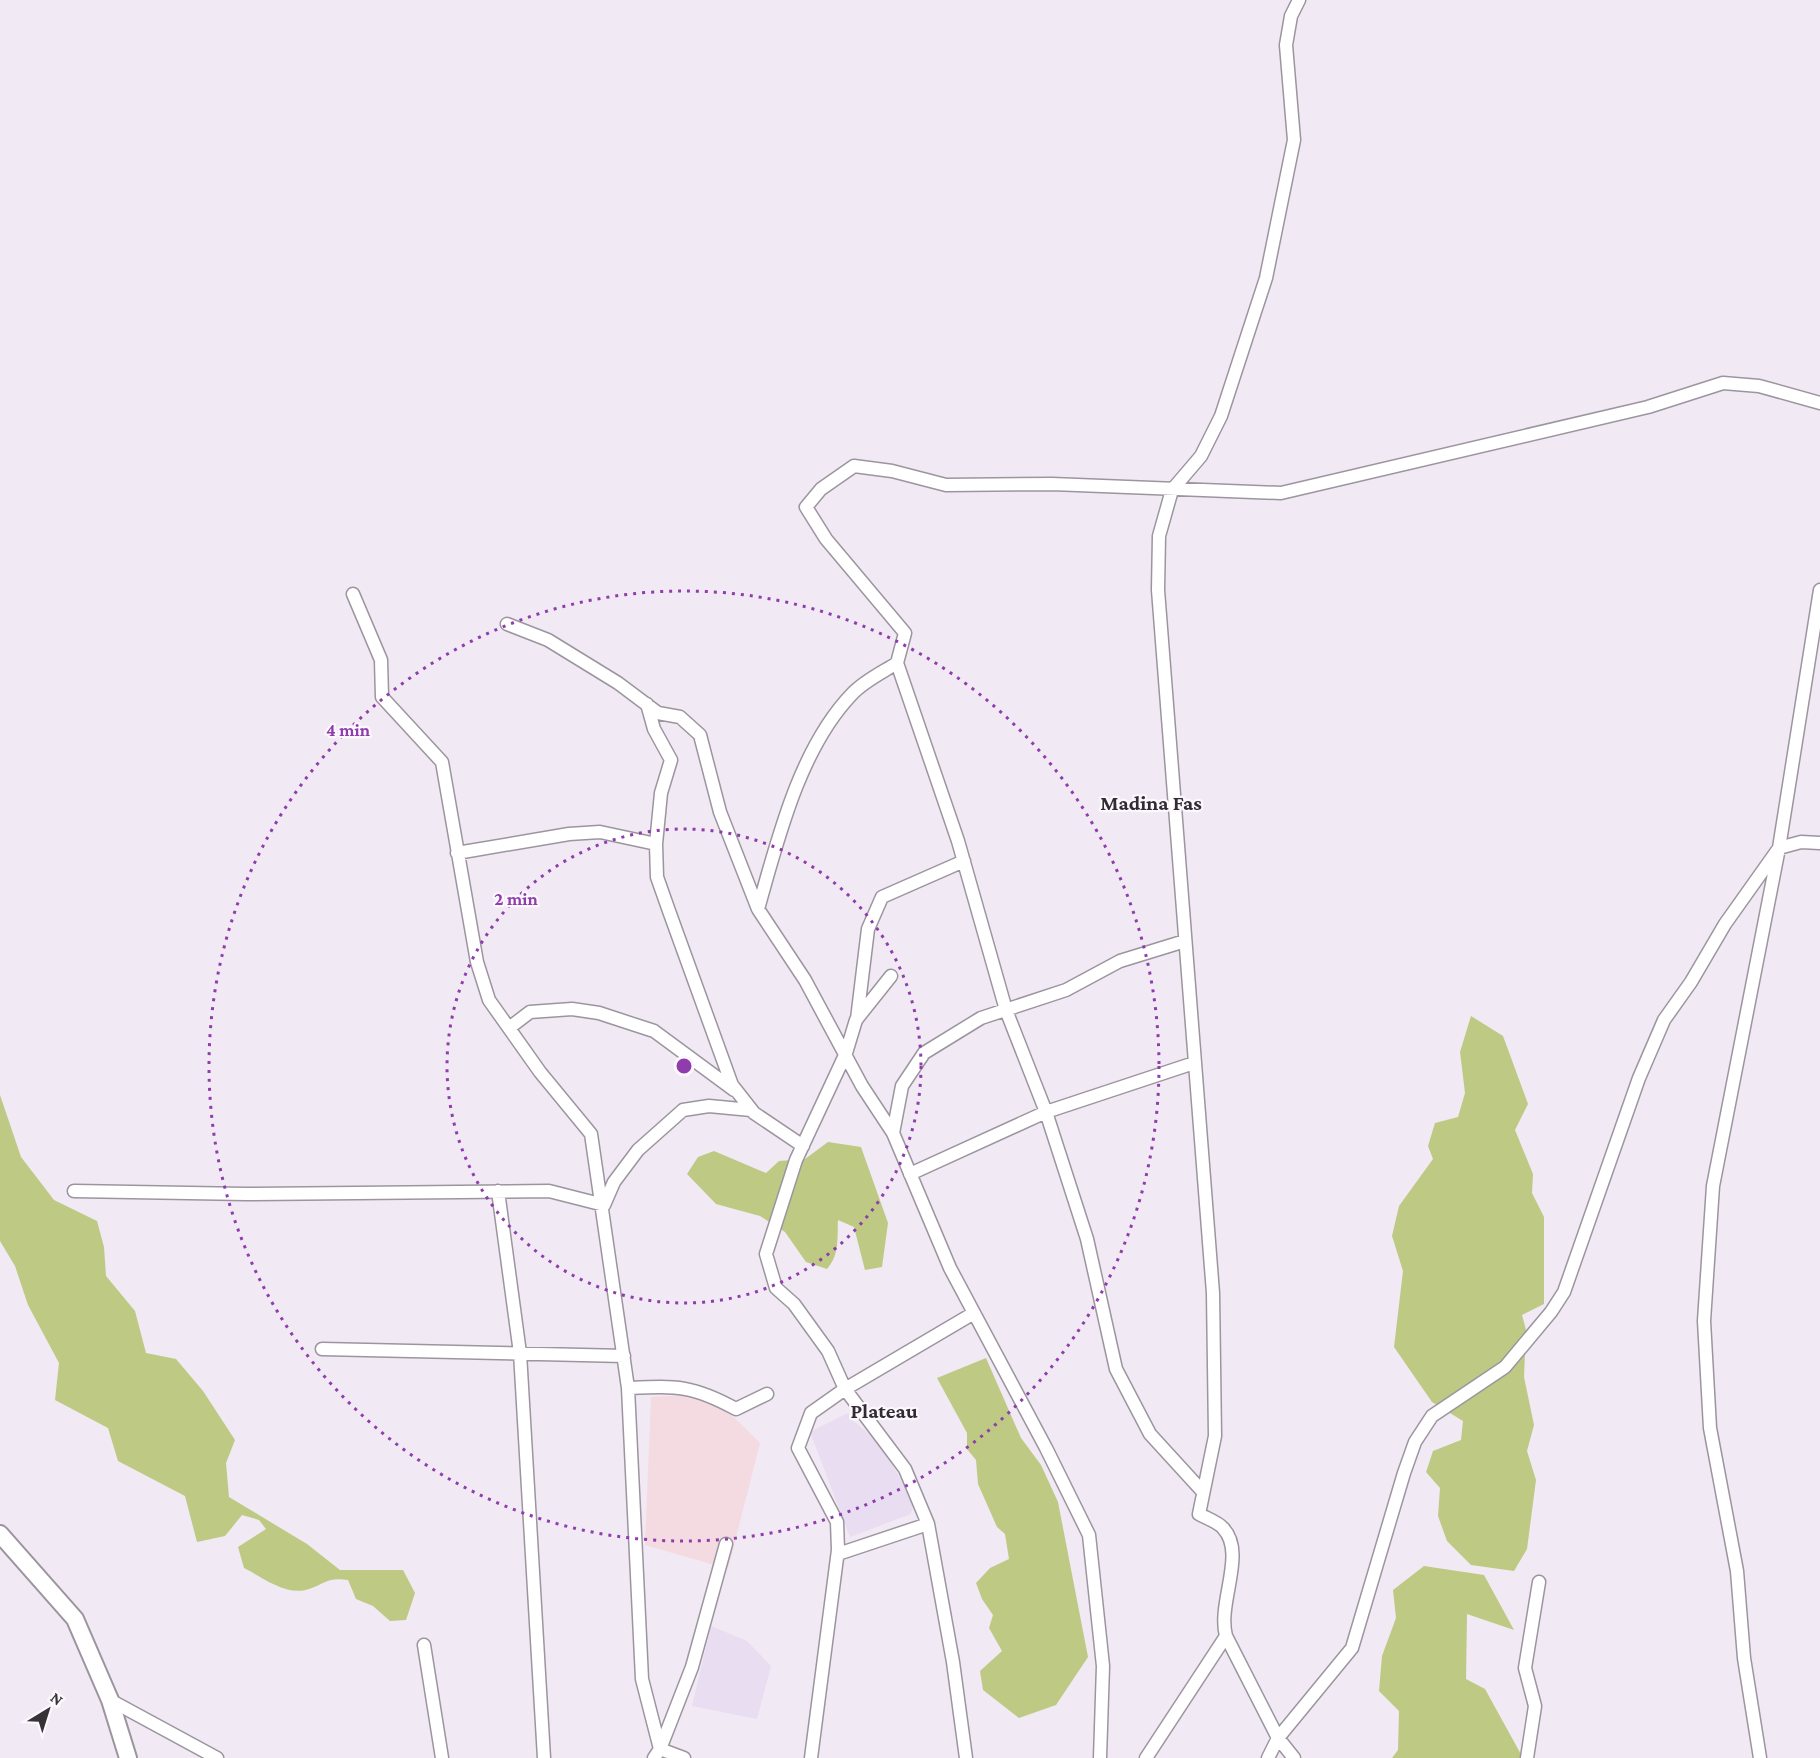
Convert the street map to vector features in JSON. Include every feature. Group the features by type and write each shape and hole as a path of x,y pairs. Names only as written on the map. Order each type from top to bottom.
{"street":[{"path":"1294,1758 1278,1738 1226,1636 1222,1622 1233,1547 1223,1528 1199,1514 1215,1436 1213,1293 1158,590 1159,536 1172,490 1201,456 1221,416 1266,278 1294,140 1286,45 1296,7"},
{"path":"1203,1491 1150,1434 1116,1370 1087,1239 1046,1112 1006,1010 964,861 897,663 905,633 826,539 806,507 820,489 854,466 892,471 946,485 1052,484 1281,493 1648,407 1723,383 1759,386 1820,403"},
{"path":"1760,1758 1744,1658 1737,1571 1710,1428 1704,1321 1713,1186 1779,848 1820,590"},
{"path":"353,594 381,660 382,697 442,762 477,963 489,1000 540,1072 591,1134 604,1205 628,1388 642,1678 657,1754"},
{"path":"507,624 548,640 658,713 680,717 700,735 720,812 758,909 805,980 862,1086 893,1133 950,1268 1089,1535 1103,1666 1100,1758"},
{"path":"758,909 798,779 834,716 853,692 897,663"},
{"path":"647,704 654,729 671,760 661,793 656,844 657,877 732,1085 751,1110 803,1146"},
{"path":"457,854 590,832 656,844"},
{"path":"1268,1758 1278,1738 1352,1648 1404,1473 1415,1442 1426,1424 1432,1416 1505,1366 1551,1312 1564,1292 1639,1078 1664,1020 1725,924 1779,848 1801,842 1820,843"},
{"path":"964,861 882,897 868,928 856,1020 846,1053 803,1146 766,1254 776,1288 794,1304 828,1351 845,1389 905,1469 928,1524 953,1662 966,1758"},
{"path":"893,1133 902,1086 924,1053 981,1018 1066,990 1120,961 1185,941"},
{"path":"856,1020 891,976"},
{"path":"509,1028 530,1012 572,1009 599,1013 654,1031 739,1094"},
{"path":"910,1174 1046,1112 1194,1063"},
{"path":"604,1205 614,1182 638,1150 683,1110 709,1106 751,1110"},
{"path":"74,1191 246,1194 549,1191 604,1205"},
{"path":"498,1191 520,1353 544,1758"},
{"path":"811,1758 838,1554 837,1522 798,1448 811,1413 845,1389 974,1313"},
{"path":"322,1348 624,1356"},
{"path":"628,1388 671,1386 705,1392 736,1409 767,1394"},
{"path":"838,1554 928,1524"},
{"path":"0,1534 75,1618 110,1700 128,1758"},
{"path":"657,1754 692,1667 726,1544"},
{"path":"1527,1758 1535,1706 1525,1668 1539,1582"},
{"path":"1146,1758 1226,1636"},
{"path":"424,1645 442,1758"},
{"path":"110,1700 217,1758"},
{"path":"657,1754 684,1758"}],"shaded area":[{"path":"702,1394 736,1419 760,1443 728,1569 645,1545 651,1397"},
{"path":"848,1413 851,1419 880,1443 914,1503 911,1514 850,1537 810,1432"},
{"path":"711,1626 747,1641 771,1666 757,1719 692,1706"}],"green space":[{"path":"1471,1016 1503,1036 1528,1104 1515,1130 1533,1174 1532,1193 1544,1217 1544,1304 1522,1315 1526,1330 1524,1377 1534,1425 1527,1451 1536,1480 1527,1549 1514,1571 1471,1565 1447,1541 1438,1516 1440,1488 1426,1472 1433,1451 1461,1440 1463,1421 1432,1402 1394,1347 1403,1271 1392,1236 1399,1206 1433,1159 1428,1146 1435,1123 1458,1117 1465,1093 1460,1052"},
{"path":"0,1095 21,1157 54,1200 97,1221 104,1247 106,1276 135,1311 146,1353 176,1359 203,1391 235,1440 226,1463 229,1497 307,1544 340,1570 403,1570 415,1593 406,1620 390,1621 373,1606 356,1599 348,1580 331,1580 309,1589 292,1590 275,1585 244,1568 238,1547 266,1529 259,1520 242,1515 225,1536 197,1542 185,1496 118,1461 108,1428 55,1400 59,1363 28,1305 15,1266 0,1241"},
{"path":"828,1142 861,1147 888,1223 882,1267 865,1270 854,1227 838,1220 836,1252 827,1269 806,1262 785,1232 760,1216 716,1204 687,1174 698,1157 714,1151 766,1173 779,1161 805,1159"},
{"path":"986,1358 1021,1438 1041,1465 1058,1502 1088,1657 1056,1705 1019,1718 983,1690 980,1671 1002,1651 989,1628 993,1615 982,1599 976,1583 990,1568 1009,1559 1005,1534 997,1527 978,1484 976,1460 967,1449 967,1433 937,1378"},
{"path":"1424,1566 1484,1575 1514,1630 1467,1614 1466,1679 1485,1689 1523,1758 1392,1758 1398,1750 1399,1711 1379,1691 1382,1656 1396,1618 1393,1590"}],"district":[{"name":"Madina Fas","path":"1151,803"},
{"name":"Plateau","path":"884,1411"}]}
